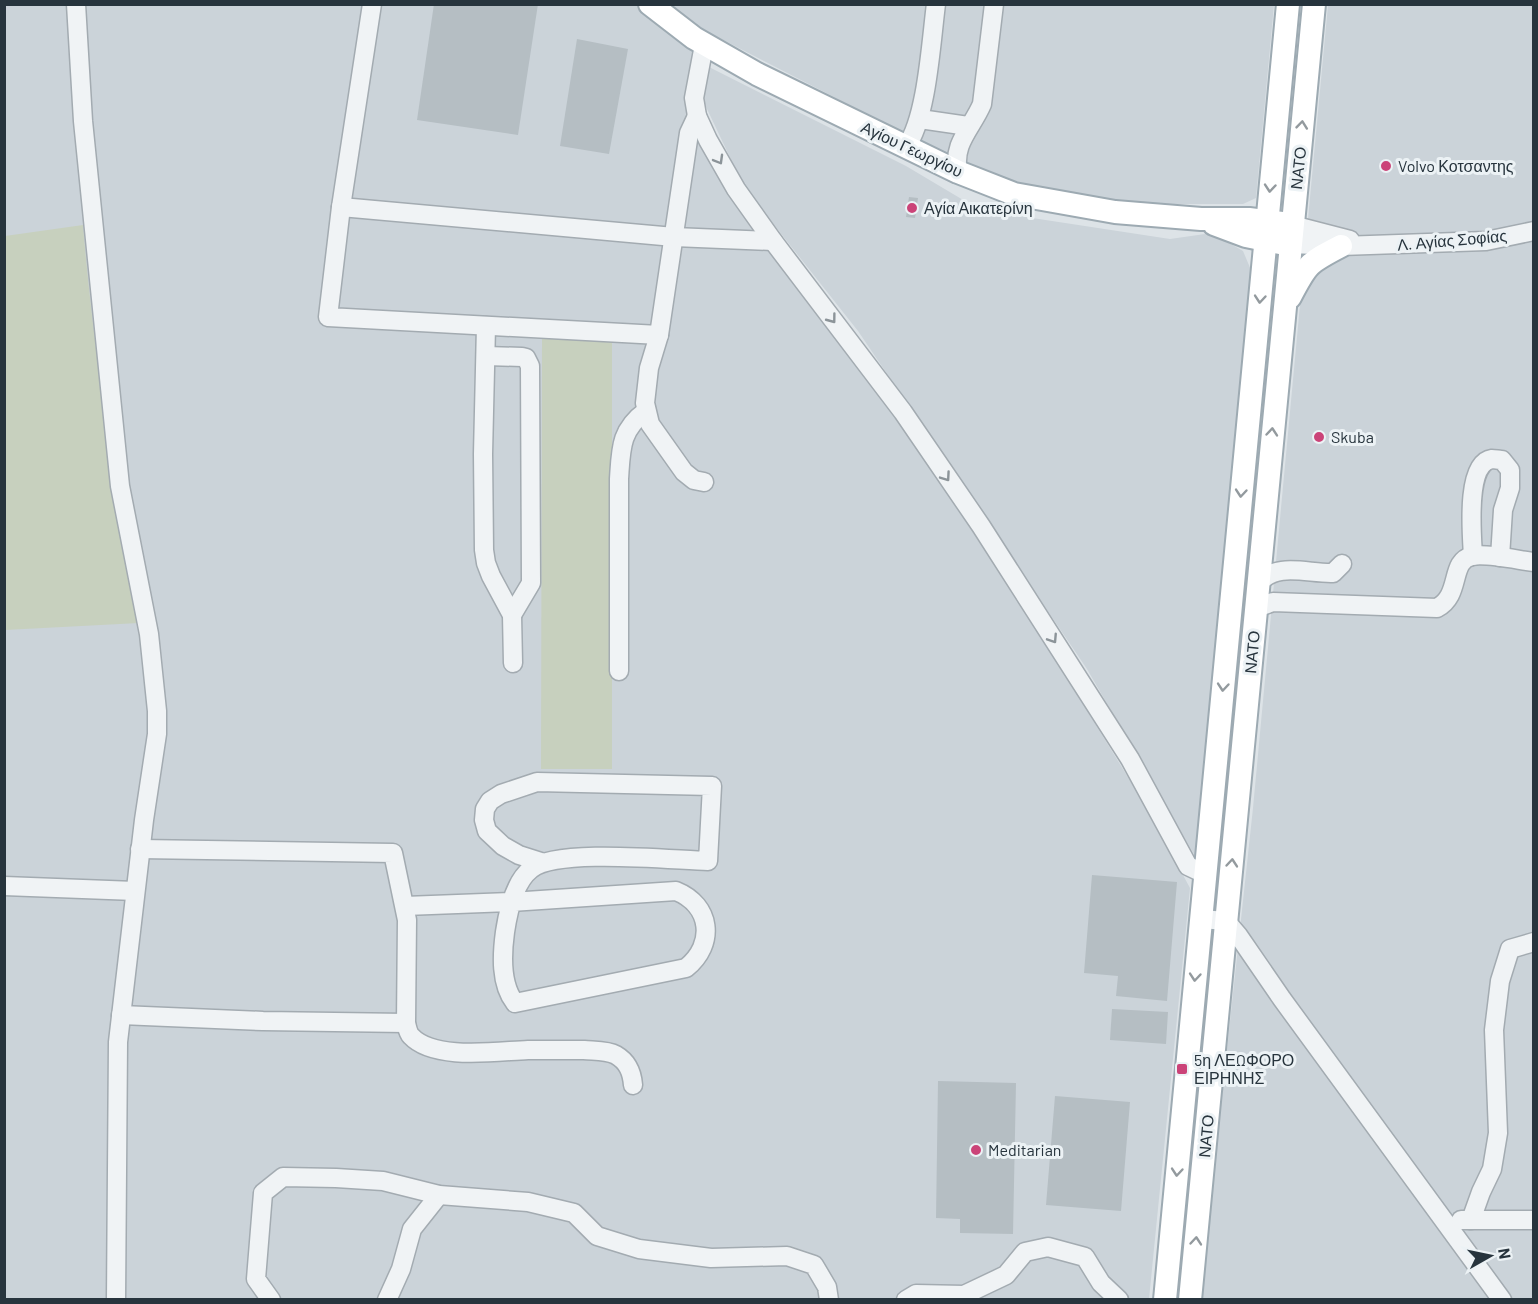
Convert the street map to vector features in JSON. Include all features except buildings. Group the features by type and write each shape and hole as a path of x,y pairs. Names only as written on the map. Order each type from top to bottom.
{"main road":[{"name":"Αγίου Γεωργίου","path":"650,4 704,45 757,74 958,172 1014,194 1115,212 1201,219 1241,235 1266,231 1291,235"},
{"name":"ΝΑΤΟ","path":"1165,1299 1288,4"},
{"name":"ΝΑΤΟ","path":"1190,1299 1314,4"},
{"path":"1284,309 1312,261 1341,246"}],"street":[{"path":"76,4 83,121 120,486 150,634 157,711 157,734 140,849 118,1042 116,1299"},
{"path":"372,4 341,207 328,317 658,336"},
{"path":"906,147 913,138 920,119 936,4"},
{"path":"958,172 955,159 968,126 977,116 982,104 994,4"},
{"path":"704,45 694,98 698,116 708,140 736,189 772,241 903,412 987,536 1130,759 1188,866 1205,874"},
{"path":"698,116 689,133 658,336 647,379 646,411 650,424 684,472 694,480 704,482"},
{"path":"920,119 968,126"},
{"path":"341,207 674,237 772,241"},
{"name":"Λ. Αγίας Σοφίας","path":"1291,235 1341,246 1486,241 1533,231"},
{"name":"Λ. Αγίας Σοφίας","path":"1291,235 1370,245"},
{"path":"486,326 483,454 484,550 491,576 512,615 513,663"},
{"path":"486,356 522,357 526,358 530,366 531,583 512,615"},
{"path":"619,671 621,455 625,436 633,421 646,411"},
{"path":"1473,556 1472,494 1477,473 1483,464 1491,459 1502,460 1510,470 1510,488 1503,510 1500,557"},
{"path":"1256,608 1273,602 1437,608 1452,595 1457,571 1463,560 1473,556 1533,562"},
{"path":"1258,584 1264,575 1292,570 1322,574 1333,573 1342,564"},
{"path":"405,906 511,902 676,891 692,899 705,922 705,939 699,956 686,968 515,1003 509,994 503,960 505,930 511,902 529,870 542,862 571,858 708,861 712,786 537,782 501,794 490,801 485,809 484,820 487,831 511,850 542,862"},
{"path":"140,849 393,853 407,920 406,1023 410,1035 423,1044 464,1053 492,1054 525,1050 565,1050 615,1054 628,1065 632,1073 633,1085"},
{"path":"4,886 135,891"},
{"path":"1201,919 1226,921 1238,935 1502,1299"},
{"path":"1471,1220 1480,1192 1492,1169 1498,1133 1494,1030 1500,981 1510,949 1533,942"},
{"path":"121,1015 264,1021 406,1023"},
{"path":"271,1299 256,1280 263,1193 283,1177 383,1181 439,1195 528,1202 574,1213 597,1236 639,1249 711,1258 787,1256 814,1265 827,1287 828,1299"},
{"path":"387,1299 400,1269 412,1229 439,1195"},
{"path":"1442,1219 1533,1220"},
{"path":"906,1299 916,1294 964,1295 1006,1275 1025,1252 1048,1247 1085,1257 1101,1283 1119,1299"}],"shaded area":[{"path":"5,5 1274,5 1256,198 1243,204 1119,204 1045,196 980,172 700,28 687,112 725,189 901,424 1037,629 1145,805 1190,888 1149,1299 5,1300"},
{"path":"1328,5 1533,5 1533,1299 1200,1300 1253,808"},
{"path":"705,65 906,166 980,210 1170,239 1205,234 1224,240 1243,251 1251,270 1195,856 1087,669 858,331 744,187 699,92"}],"green space":[{"path":"83,225 99,375 139,623 5,630 5,236"},
{"path":"542,335 612,339 612,769 541,769"}],"place":[{"name":"Volvo Κοτσαντης","path":"1386,166"},
{"name":"Αγία Αικατερίνη","path":"912,208"},
{"name":"Skuba","path":"1319,437"},
{"name":"5η ΛΕΩΦΟΡΟ ΕΙΡΗΝΗΣ","path":"1182,1069"},
{"name":"Meditarian","path":"976,1150"}]}
